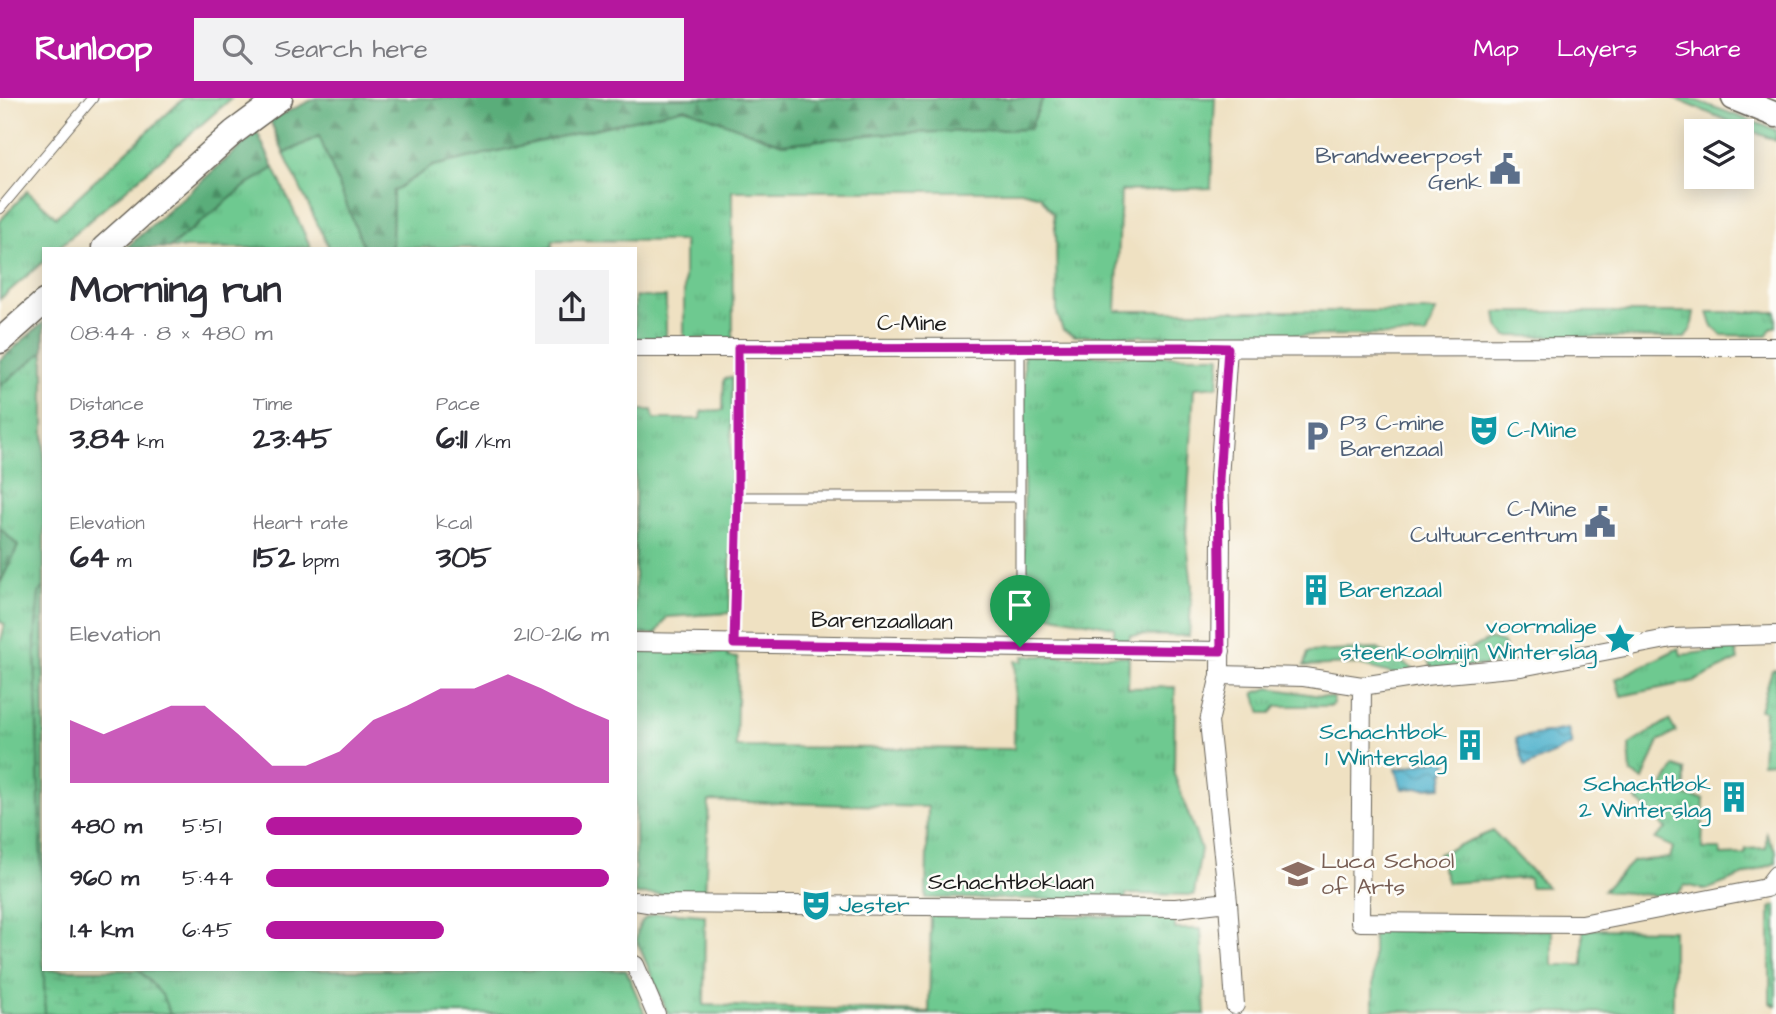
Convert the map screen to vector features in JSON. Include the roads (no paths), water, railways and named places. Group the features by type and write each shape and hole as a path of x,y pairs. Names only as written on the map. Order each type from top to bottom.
{"street":[{"path":"105,247 234,132 280,98"},
{"path":"1734,98 1776,115"},
{"path":"0,341 42,304"},
{"name":"C-Mine","path":"637,348 1776,347"},
{"path":"1228,348 1219,479 1220,675 1209,722 1228,902 1235,1005"},
{"path":"1220,675 1304,677 1362,686 1425,676 1521,667 1672,638 1776,635"},
{"name":"Barenzaallaan","path":"637,642 1221,651"},
{"path":"1362,686 1360,922 1582,923 1766,888 1776,875"},
{"name":"Schachtboklaan","path":"637,901 654,904 1176,908 1228,902"},
{"path":"637,915 654,904"},
{"path":"637,970 656,1014"}],"lane":[{"path":"0,209 93,98"},
{"path":"734,644 738,348"},
{"path":"1020,348 1020,647"},
{"path":"738,498 1018,497"}],"water":[{"path":"1568,729 1572,745 1525,767 1516,738"},
{"path":"1449,757 1441,787 1402,789 1396,769"}],"place":[{"name":"Brandweerpost Genk","path":"1505,169"},
{"name":"C-Mine","path":"1484,430"},
{"name":"P3 C-mine Barenzaal","path":"1317,436"},
{"name":"C-Mine Cultuurcentrum","path":"1600,522"},
{"name":"Barenzaal","path":"1316,590"},
{"name":"voormalige steenkoolmijn Winterslag","path":"1620,639"},
{"name":"Schachtbok 1 Winterslag","path":"1470,745"},
{"name":"Schachtbok 2 Winterslag","path":"1734,797"},
{"name":"Luca School of Arts","path":"1298,874"},
{"name":"Jester","path":"816,905"}]}
